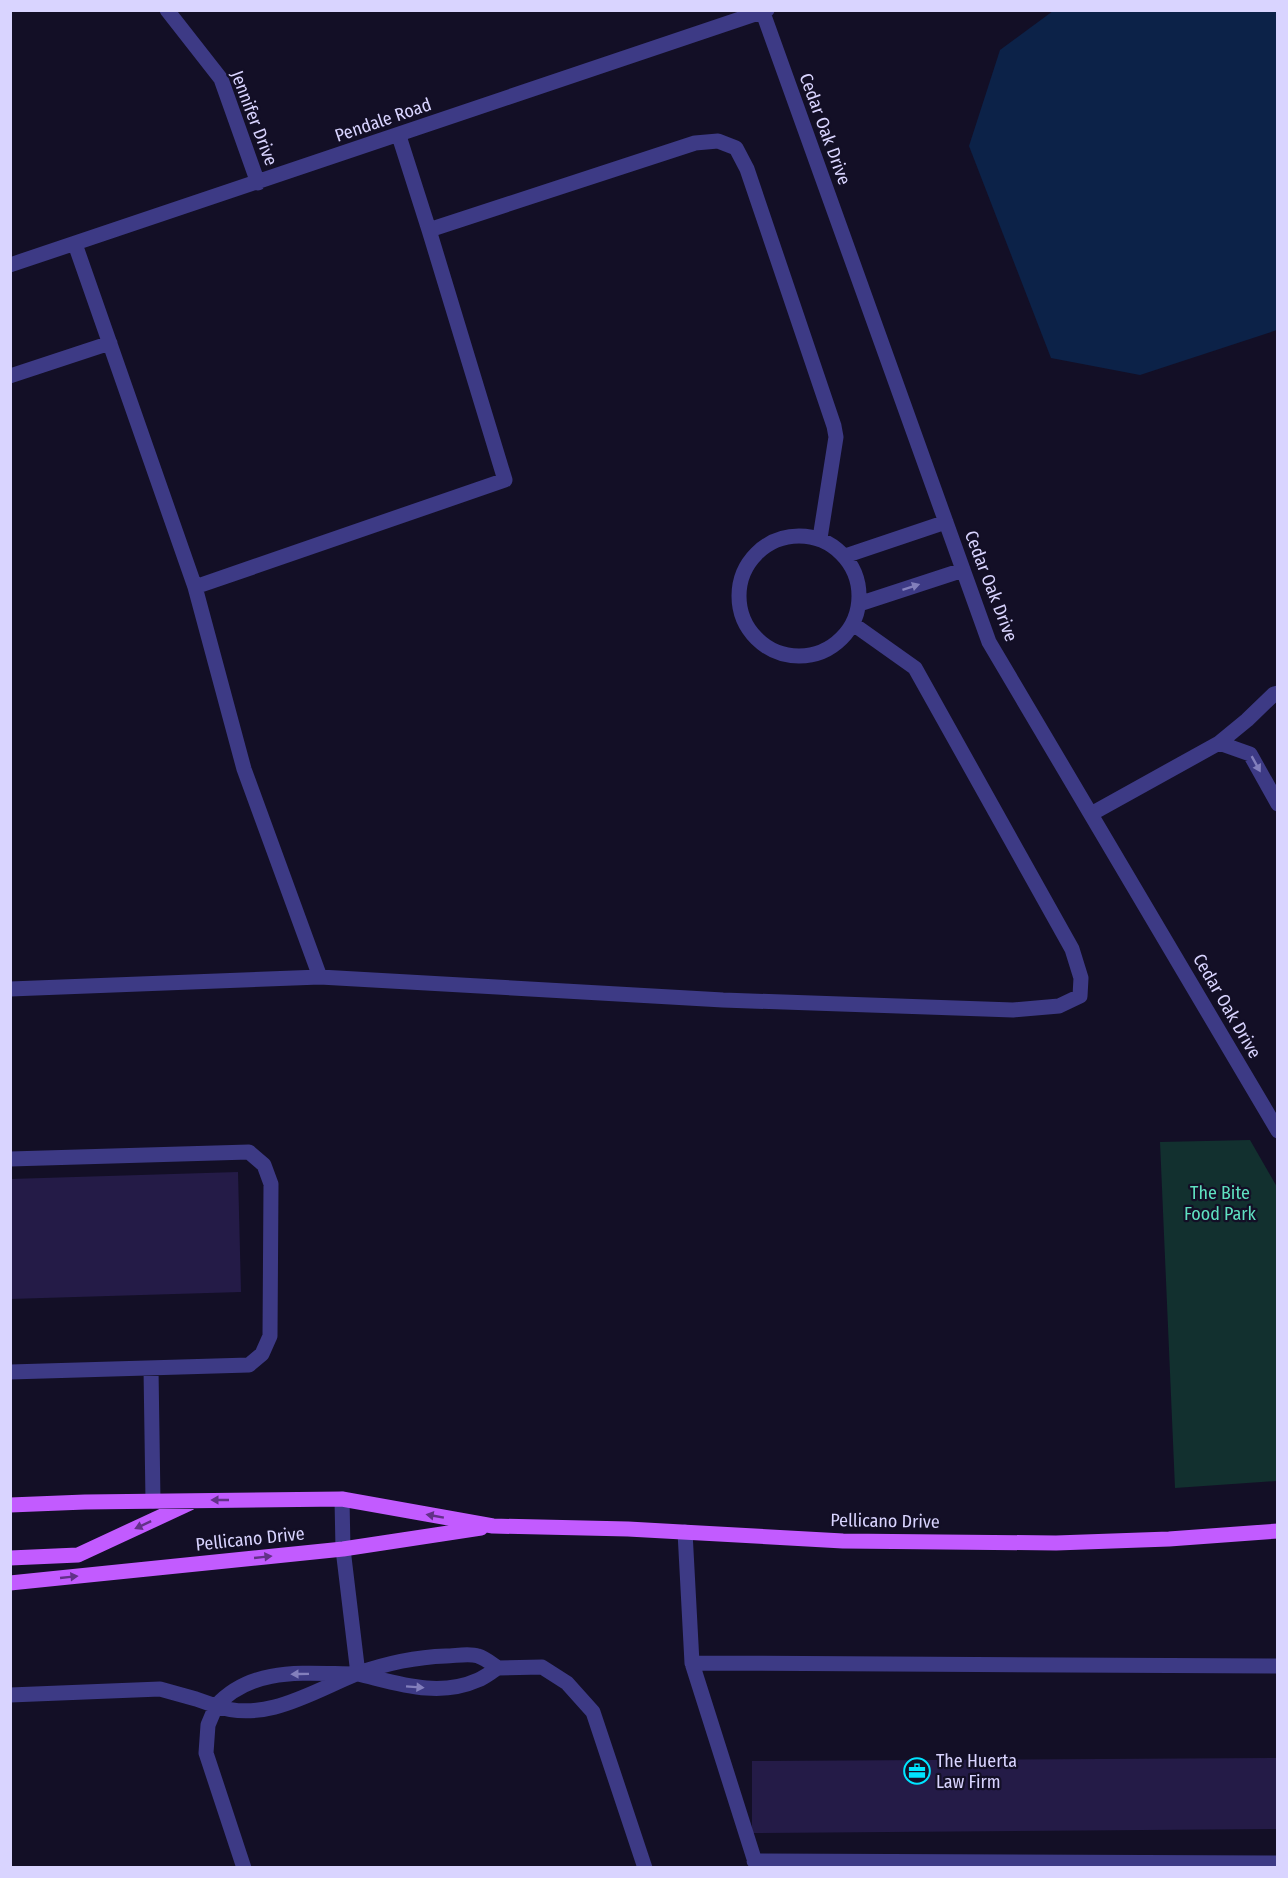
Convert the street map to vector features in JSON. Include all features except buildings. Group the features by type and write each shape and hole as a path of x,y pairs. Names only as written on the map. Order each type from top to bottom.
{"main road":[{"name":"Pellicano Drive","path":"10,1505 342,1499 493,1526 628,1529 843,1541 1056,1543 1169,1539 1278,1531"},
{"path":"10,1558 78,1555 196,1501"},
{"name":"Pellicano Drive","path":"10,1583 343,1550 493,1526"}],"street":[{"name":"Jennifer Drive","path":"167,10 222,79 258,183"},
{"name":"Pendale Road","path":"10,265 399,136 764,11"},
{"name":"Cedar Oak Drive","path":"764,11 989,642 1278,1131"},
{"path":"195,587 505,480 399,136"},
{"path":"429,230 695,143 718,141 736,148 747,169 834,426 836,437 820,538"},
{"path":"75,244 195,587 244,769 320,977"},
{"path":"10,376 110,343"},
{"path":"845,556 946,522"},
{"path":"801,535 820,538 845,556 855,571 860,587 859,604 853,624 841,640 825,651 805,656 785,655 767,648 752,635 742,618 738,598 740,579 749,561 763,547 781,538 801,535"},
{"path":"859,604 963,570"},
{"path":"10,989 320,977 723,1000 1013,1010 1059,1006 1080,996 1081,978 1072,949 915,668 853,624"},
{"path":"1091,814 1219,743 1274,694 1278,693"},
{"path":"1219,743 1250,754 1278,804"},
{"path":"10,1159 249,1152 264,1165 271,1184 270,1336 262,1354 249,1365 10,1372"},
{"path":"151,1369 153,1501"},
{"path":"342,1499 343,1550 358,1674"},
{"path":"685,1532 692,1663 755,1864 1278,1863"},
{"path":"10,1695 160,1689 231,1711 251,1712 286,1704 358,1674 403,1661 477,1656 498,1668"},
{"path":"692,1663 1278,1666"},
{"path":"244,1868 206,1753 208,1725 216,1706 226,1695 241,1685 276,1675 358,1674 410,1688 454,1687 478,1680 498,1668 542,1666 567,1683 592,1712 645,1868"}],"green space":[{"name":"The Bite Food Park","path":"1250,1140 1277,1187 1277,1481 1175,1488 1160,1142"}],"water":[{"path":"1053,11 1277,11 1277,330 1140,375 1051,358 969,146 1000,50"}],"place":[{"name":"The Huerta Law Firm","path":"917,1771"}]}
